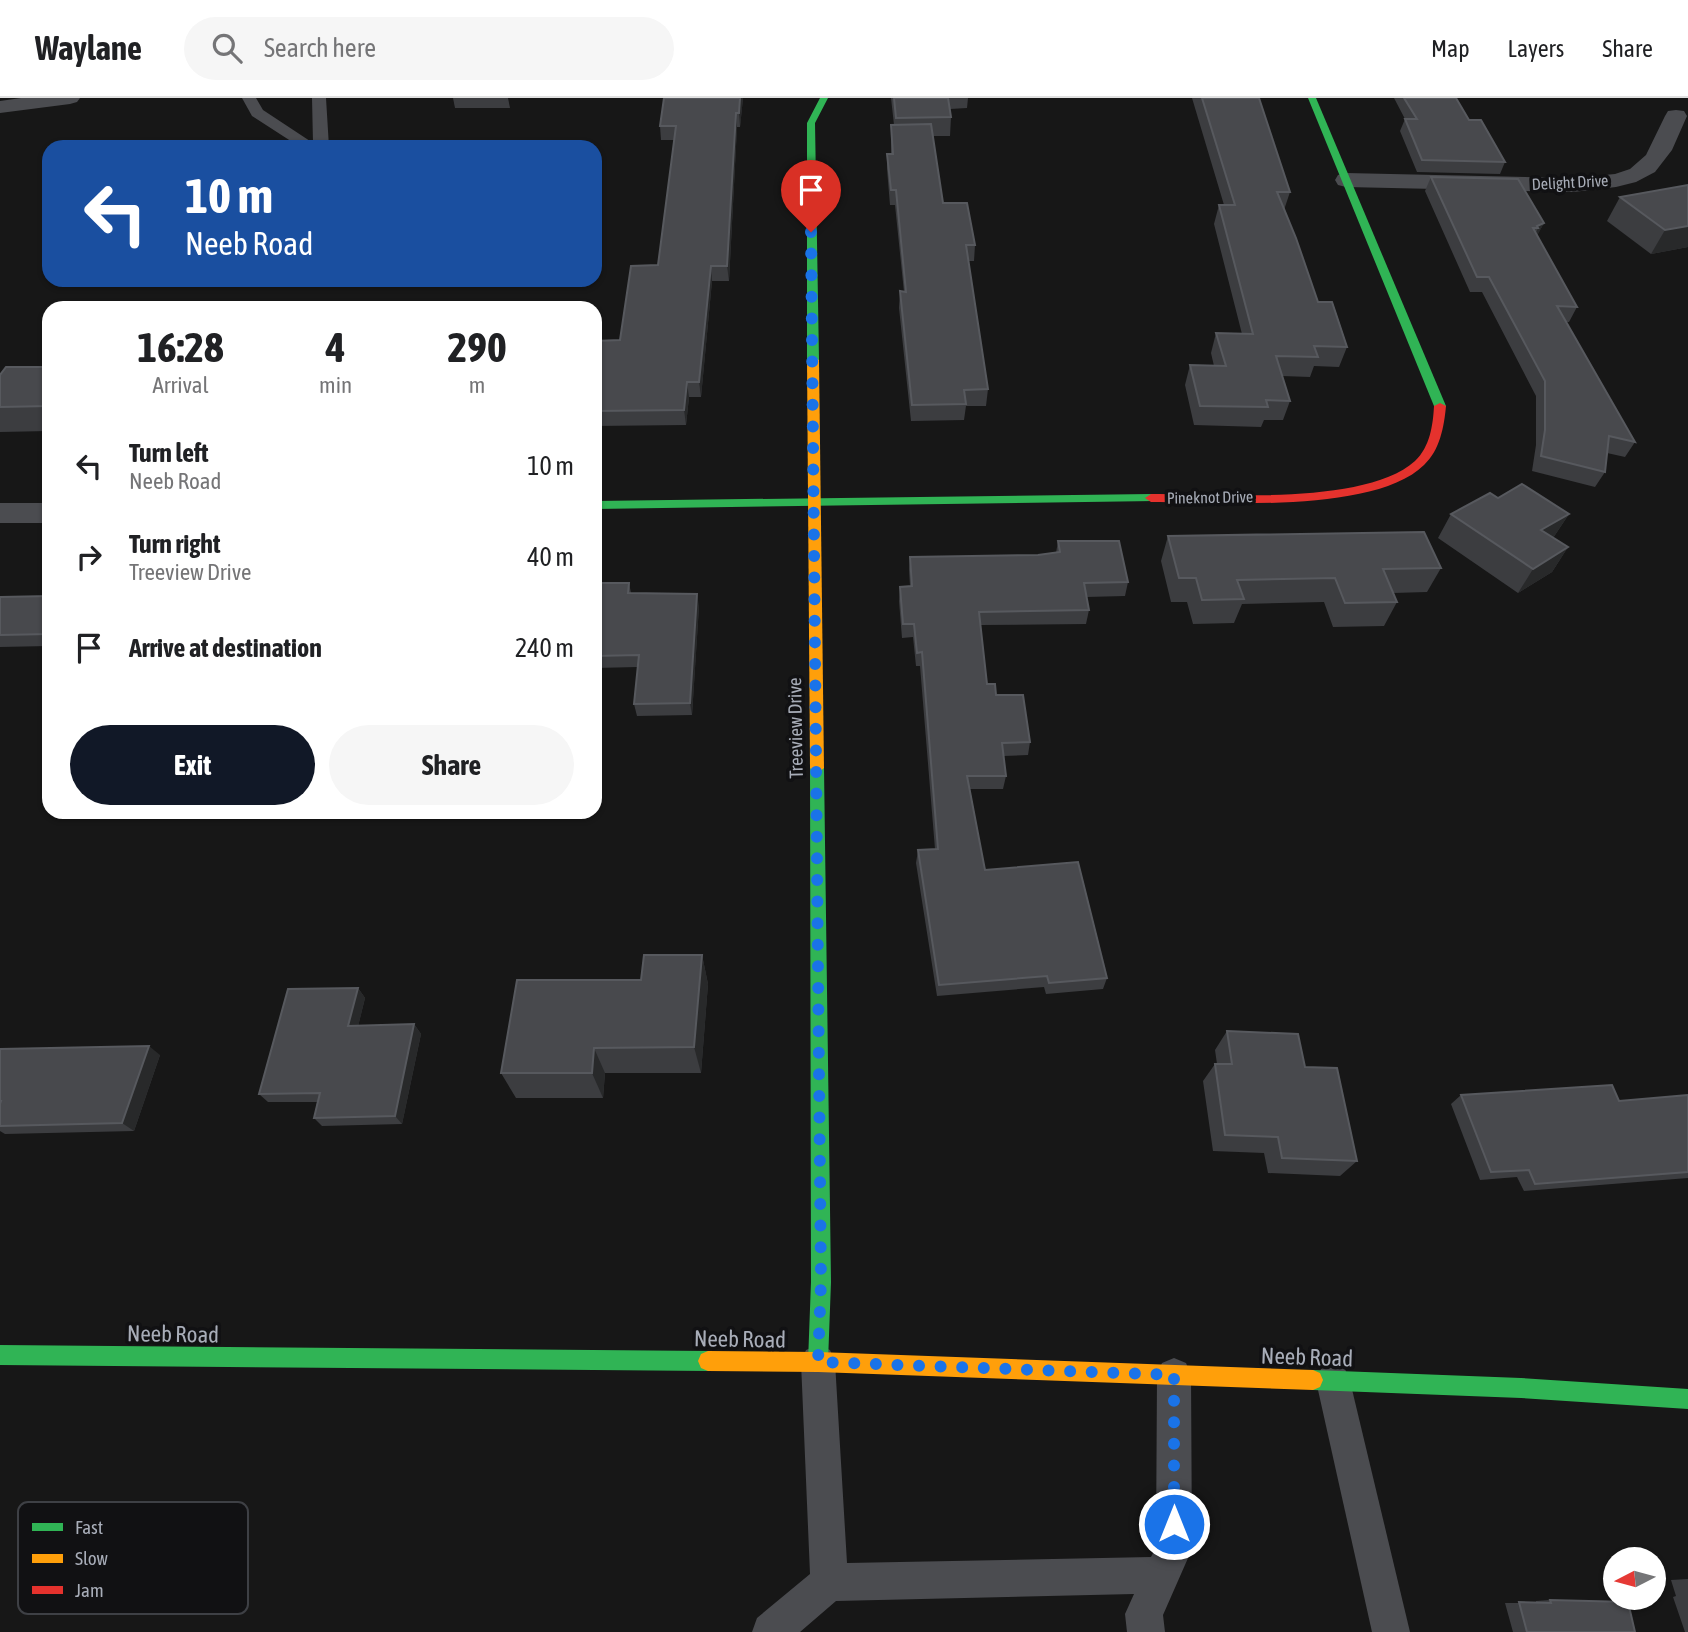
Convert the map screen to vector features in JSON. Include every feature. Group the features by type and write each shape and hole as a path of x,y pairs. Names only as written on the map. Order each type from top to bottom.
{"street":[{"path":"0,107 70,98"},
{"name":"Treeview Drive","path":"818,1362 821,1282 811,123 824,98"},
{"name":"Pineknot Drive","path":"602,505 1317,496 1351,493 1380,486 1405,475 1423,461 1436,444 1441,426 1440,407 1312,98"},
{"name":"Delight Drive","path":"1346,180 1573,185 1601,183 1641,172 1654,161 1676,116"},
{"path":"0,513 42,513"},
{"name":"Neeb Road","path":"0,1355 818,1362 1521,1388 1688,1399"}],"lane":[{"path":"249,98 257,113 299,140"},
{"path":"319,98 321,140"},
{"path":"818,1362 829,1582"},
{"path":"1146,1632 1144,1614 1174,1549 1174,1375"},
{"path":"1333,1381 1391,1632"},
{"path":"771,1632 829,1582 1162,1575"}],"building":[{"path":"664,98 740,98 739,113 736,113 727,266 711,266 699,382 687,382 684,410 602,411 602,341 620,340 631,266 658,265 676,126 660,126"},
{"path":"894,98 948,98 951,117 896,118"},
{"path":"1202,98 1259,98 1290,192 1277,192 1318,302 1332,302 1347,347 1314,346 1318,357 1276,356 1290,401 1266,400 1268,407 1200,406 1190,365 1226,366 1216,333 1253,334 1219,205 1235,205"},
{"path":"1404,98 1456,98 1469,120 1481,120 1505,162 1422,160 1405,119 1417,119"},
{"path":"931,124 943,203 967,203 975,245 966,245 988,389 964,390 966,404 912,405 900,291 906,292 896,190 891,190 887,154 893,154 891,125"},
{"path":"1431,177 1518,179 1544,223 1533,228 1577,307 1557,306 1635,442 1609,436 1605,472 1541,456 1545,430 1545,381 1489,277 1477,277"},
{"path":"1688,185 1688,226 1665,230 1620,197"},
{"path":"6,367 42,367 42,406 0,407 0,375"},
{"path":"1522,484 1569,514 1541,530 1568,547 1533,569 1451,514 1490,493 1498,498"},
{"path":"1424,532 1441,568 1383,569 1397,602 1345,603 1335,578 1237,580 1244,599 1202,600 1196,578 1179,578 1168,536"},
{"path":"1058,541 1119,541 1128,582 1084,583 1089,610 979,612 987,684 995,684 996,695 1023,695 1030,742 1002,743 1006,776 967,776 985,870 1078,862 1107,978 1049,983 1047,976 939,985 918,850 938,849 922,652 917,653 914,624 903,624 900,587 912,586 910,557 1038,555 1060,552"},
{"path":"602,583 629,583 628,593 697,594 690,703 634,704 639,655 602,656"},
{"path":"42,596 42,634 0,635 0,597"},
{"path":"644,955 702,955 694,1047 594,1048 592,1073 501,1073 517,980 641,980"},
{"path":"358,988 348,1026 414,1024 395,1116 314,1118 320,1093 259,1094 288,989"},
{"path":"1227,1031 1298,1034 1305,1067 1337,1068 1357,1161 1282,1158 1278,1137 1225,1135 1215,1064 1232,1064"},
{"path":"149,1046 122,1123 0,1126 0,1049"},
{"path":"1612,1085 1619,1101 1688,1095 1688,1172 1535,1184 1529,1170 1491,1172 1461,1095"},
{"path":"1550,1600 1603,1601 1603,1610 1630,1610 1635,1632 1527,1632 1519,1602 1551,1603"}],"traffic: fast":[{"path":"813,360 811,123 824,98"},
{"path":"1312,98 1440,406"},
{"path":"602,505 1151,498"},
{"path":"817,768 821,1282 818,1362"},
{"path":"0,1355 708,1361"},
{"path":"1313,1380 1521,1388 1688,1399"}],"traffic: slow":[{"path":"813,360 817,768"},
{"path":"708,1361 818,1362 1313,1380"}],"traffic: jam":[{"path":"1151,498 1252,498 1330,494 1366,488 1396,479 1424,459 1437,430 1440,406"}],"route":[{"path":"811,232 821,1282 818,1362 1174,1375 1174,1524"}]}
